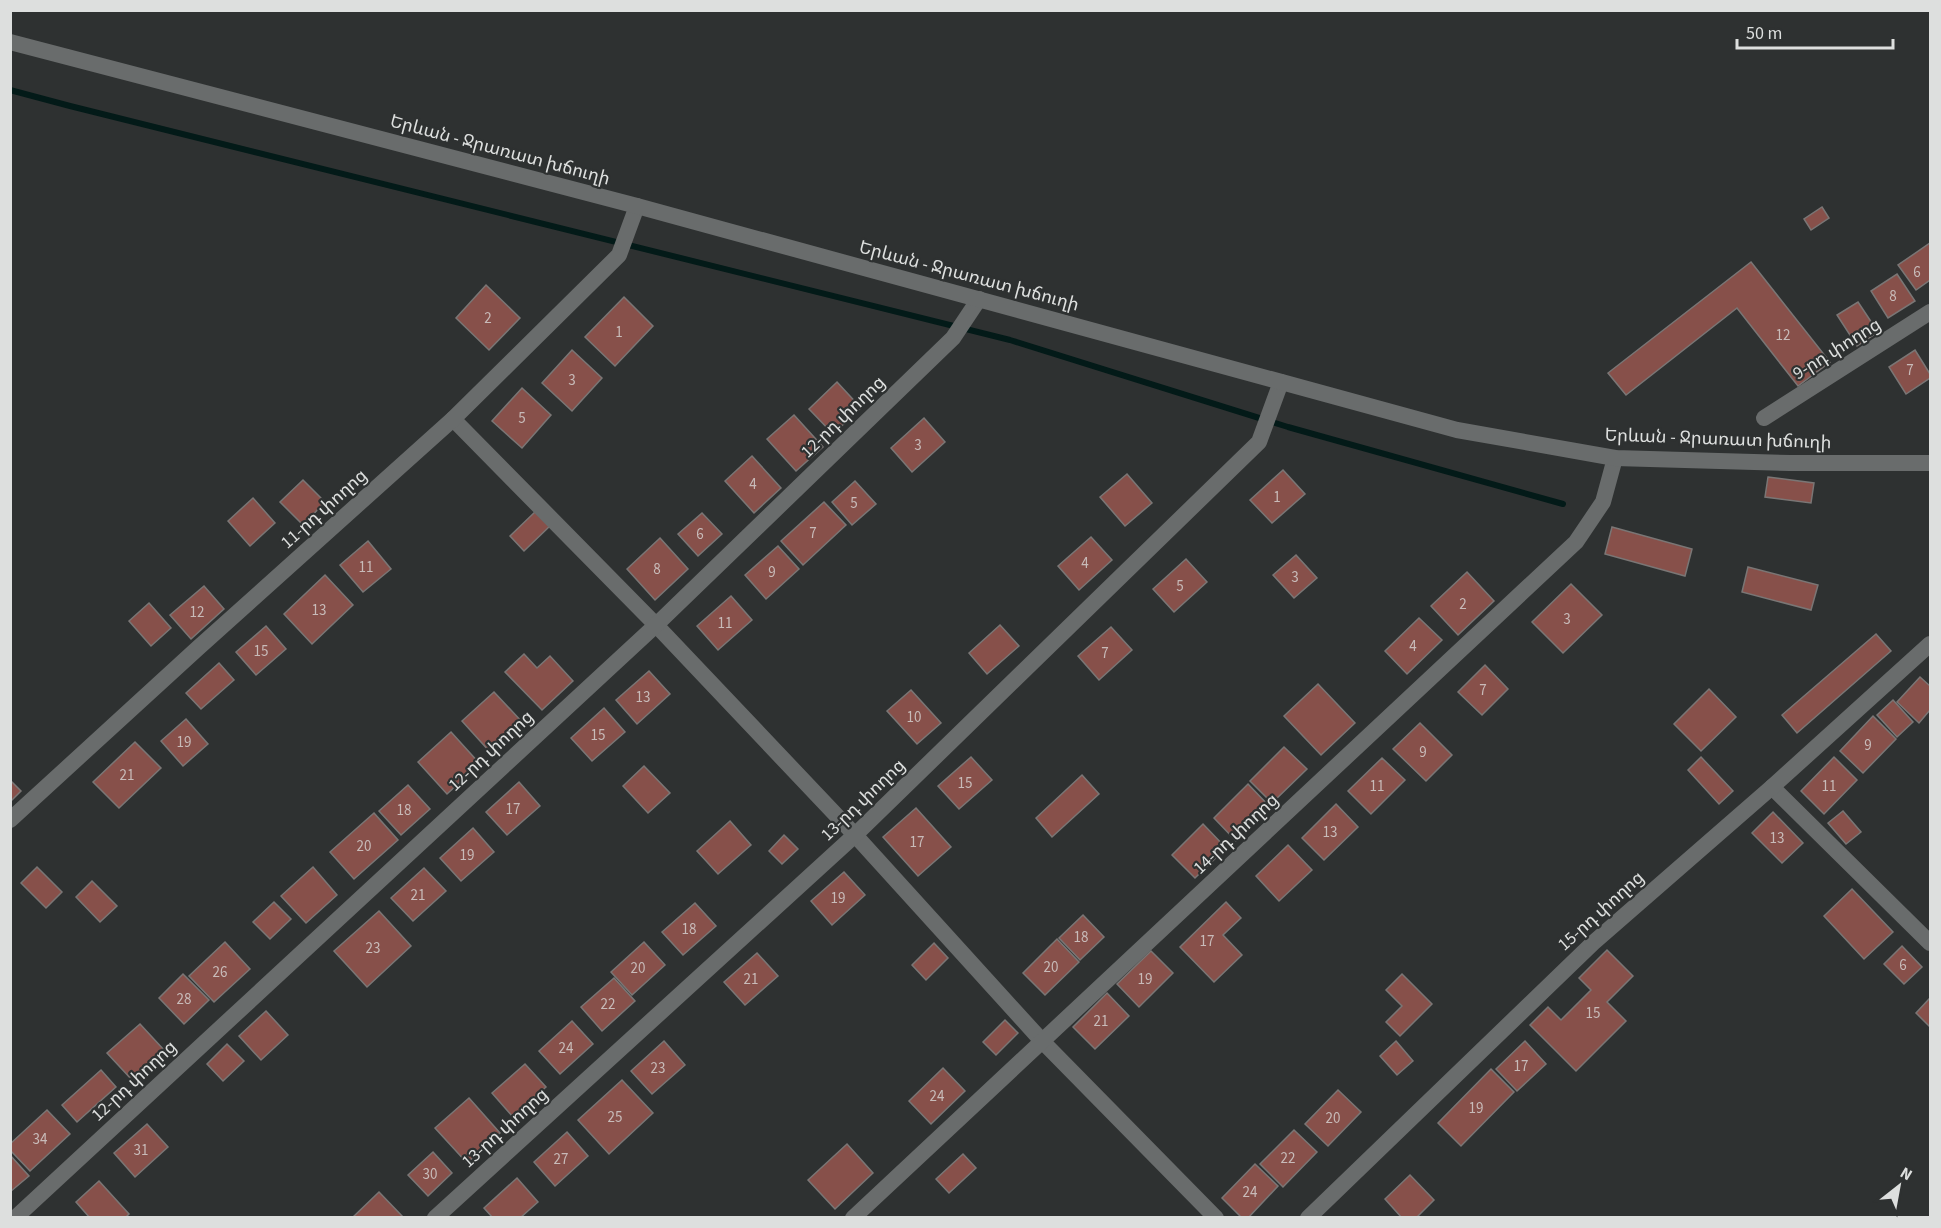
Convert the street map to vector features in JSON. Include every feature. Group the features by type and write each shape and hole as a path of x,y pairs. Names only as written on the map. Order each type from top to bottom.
{"street":[{"name":"Երևան - Ջրառատ խճուղի","path":"10,42 635,213 1457,430 1615,458 1790,463 1930,463"},
{"name":"11-րդ փողոց","path":"10,820 453,419 619,255 635,213"},
{"name":"12-րդ փողոց","path":"15,1218 656,625 953,338 975,304"},
{"name":"9-րդ փողոց","path":"1764,418 1930,312"},
{"name":"13-րդ փողոց","path":"435,1218 855,835 1259,442 1281,382"},
{"path":"453,419 656,625 855,835 1042,1041 1216,1218"},
{"name":"14-րդ փողոց","path":"853,1218 1576,542 1604,502 1615,458"},
{"name":"15-րդ փողոց","path":"1308,1218 1593,943 1772,787 1930,644"},
{"path":"1772,787 1930,943"}],"building":[{"path":"1822,207 1829,218 1811,230 1804,219"},
{"path":"1930,243 1930,280 1916,290 1898,265"},
{"path":"1751,262 1830,362 1798,386 1737,308 1626,395 1608,373"},
{"path":"1897,274 1915,301 1888,318 1871,291"},
{"path":"486,285 520,318 489,350 456,318"},
{"path":"624,297 653,326 615,366 585,337"},
{"path":"1858,302 1878,332 1857,346 1837,315"},
{"path":"572,350 602,378 572,411 542,383"},
{"path":"1915,350 1930,374 1930,378 1906,394 1889,367"},
{"path":"837,382 861,408 833,434 809,409"},
{"path":"522,388 551,415 522,448 492,421"},
{"path":"794,415 823,447 796,471 767,439"},
{"path":"924,418 945,442 912,472 891,448"},
{"path":"752,456 781,488 754,513 725,481"},
{"path":"1283,470 1305,494 1272,523 1250,500"},
{"path":"1127,474 1152,503 1125,526 1100,497"},
{"path":"1768,477 1814,483 1811,503 1765,497"},
{"path":"303,480 325,502 303,525 280,502"},
{"path":"855,481 876,504 852,525 832,502"},
{"path":"253,498 275,523 250,546 228,521"},
{"path":"824,502 846,525 803,565 781,541"},
{"path":"537,510 551,525 524,551 510,536"},
{"path":"702,513 722,534 698,556 678,534"},
{"path":"1612,527 1692,549 1685,576 1605,554"},
{"path":"1091,537 1112,560 1079,590 1058,566"},
{"path":"660,538 688,569 655,600 627,569"},
{"path":"368,541 391,569 363,592 340,565"},
{"path":"778,546 799,569 766,599 745,575"},
{"path":"1296,555 1317,578 1294,598 1273,575"},
{"path":"1186,559 1207,582 1174,612 1153,589"},
{"path":"1748,567 1818,585 1811,610 1742,592"},
{"path":"1467,572 1494,601 1458,635 1431,606"},
{"path":"325,575 353,605 312,644 284,614"},
{"path":"1571,584 1602,615 1563,653 1532,622"},
{"path":"204,586 224,609 191,639 170,615"},
{"path":"731,596 752,620 718,650 697,626"},
{"path":"149,603 171,628 151,646 129,621"},
{"path":"1419,618 1442,640 1407,674 1385,651"},
{"path":"1000,625 1019,646 987,674 969,653"},
{"path":"266,626 286,649 256,675 236,652"},
{"path":"1111,627 1132,650 1099,680 1078,656"},
{"path":"1876,634 1891,651 1797,733 1782,715"},
{"path":"524,654 537,668 550,656 573,681 542,710 505,672"},
{"path":"219,663 234,680 201,709 186,693"},
{"path":"1485,665 1508,689 1482,715 1458,692"},
{"path":"649,671 670,694 637,724 616,700"},
{"path":"1920,677 1930,686 1930,710 1919,723 1897,702"},
{"path":"1318,684 1355,723 1321,755 1284,716"},
{"path":"1709,689 1736,717 1701,751 1674,724"},
{"path":"911,690 941,723 917,744 887,711"},
{"path":"494,692 523,723 490,752 462,721"},
{"path":"1893,700 1913,722 1897,737 1877,715"},
{"path":"604,708 625,732 592,761 571,738"},
{"path":"1873,716 1896,739 1863,773 1840,751"},
{"path":"186,719 208,744 183,766 161,741"},
{"path":"1420,723 1452,755 1426,781 1393,749"},
{"path":"451,732 480,764 447,794 418,762"},
{"path":"135,742 161,768 119,808 93,782"},
{"path":"1284,747 1307,769 1272,803 1250,781"},
{"path":"971,757 992,780 959,809 938,786"},
{"path":"1701,757 1733,791 1719,804 1688,770"},
{"path":"1834,757 1857,780 1824,814 1801,791"},
{"path":"1382,758 1405,780 1371,814 1348,791"},
{"path":"644,766 670,793 648,813 623,786"},
{"path":"1082,775 1099,794 1052,837 1036,818"},
{"path":"10,780 21,791 10,802"},
{"path":"519,782 540,806 507,835 486,812"},
{"path":"1248,784 1270,807 1236,841 1214,818"},
{"path":"408,785 430,809 401,835 379,811"},
{"path":"1336,804 1358,827 1324,860 1302,838"},
{"path":"916,808 951,847 918,876 883,837"},
{"path":"1843,811 1861,832 1846,844 1828,823"},
{"path":"1773,812 1803,843 1782,863 1752,833"},
{"path":"374,813 398,840 354,879 330,852"},
{"path":"730,821 751,845 718,874 697,851"},
{"path":"1203,824 1226,848 1195,878 1172,855"},
{"path":"473,828 494,852 461,881 440,858"},
{"path":"784,835 798,849 782,864 769,851"},
{"path":"1288,845 1312,870 1279,901 1256,876"},
{"path":"37,867 62,892 46,908 21,883"},
{"path":"313,867 337,895 306,923 281,896"},
{"path":"424,868 446,891 413,921 391,898"},
{"path":"844,872 865,895 832,925 811,901"},
{"path":"92,881 117,906 100,922 76,897"},
{"path":"1852,889 1893,932 1864,959 1824,916"},
{"path":"274,902 291,919 270,939 253,922"},
{"path":"1226,902 1241,918 1223,935 1242,955 1214,982 1180,947"},
{"path":"695,903 716,926 683,955 662,932"},
{"path":"379,911 411,946 367,987 334,951"},
{"path":"1083,915 1104,937 1080,960 1059,938"},
{"path":"1057,939 1079,962 1045,995 1023,973"},
{"path":"225,942 250,969 214,1002 189,976"},
{"path":"644,942 665,965 632,995 611,972"},
{"path":"934,943 948,958 926,980 912,965"},
{"path":"1902,946 1922,967 1904,984 1884,964"},
{"path":"1607,950 1633,976 1607,1002 1626,1021 1576,1071 1530,1025 1548,1007 1561,1020 1591,990 1579,978"},
{"path":"1151,951 1173,973 1139,1007 1117,984"},
{"path":"757,953 778,976 745,1005 724,982"},
{"path":"183,974 209,1000 184,1024 159,998"},
{"path":"1402,974 1432,1004 1400,1036 1386,1022 1402,1006 1386,990"},
{"path":"614,978 635,1001 602,1031 581,1007"},
{"path":"1107,993 1129,1016 1095,1049 1073,1027"},
{"path":"1930,998 1930,1027 1916,1013"},
{"path":"266,1011 288,1035 261,1060 239,1036"},
{"path":"1005,1020 1018,1033 996,1055 983,1042"},
{"path":"572,1021 593,1044 560,1074 539,1051"},
{"path":"140,1024 164,1050 132,1080 107,1053"},
{"path":"664,1041 685,1065 652,1094 631,1071"},
{"path":"1396,1041 1413,1061 1397,1075 1380,1056"},
{"path":"1525,1041 1546,1064 1517,1091 1496,1069"},
{"path":"227,1044 244,1061 223,1081 207,1064"},
{"path":"525,1064 546,1087 513,1117 492,1093"},
{"path":"943,1068 965,1091 931,1124 909,1101"},
{"path":"1491,1069 1514,1092 1461,1146 1438,1123"},
{"path":"101,1070 116,1087 77,1122 62,1105"},
{"path":"622,1080 653,1113 609,1154 578,1120"},
{"path":"1338,1090 1361,1112 1328,1146 1305,1124"},
{"path":"469,1098 500,1133 467,1163 435,1128"},
{"path":"47,1110 70,1134 30,1171 10,1150 10,1144"},
{"path":"147,1124 168,1147 135,1177 114,1153"},
{"path":"1294,1130 1317,1152 1283,1187 1260,1164"},
{"path":"567,1132 588,1156 555,1186 534,1162"},
{"path":"847,1144 873,1173 835,1209 808,1180"},
{"path":"433,1152 452,1173 428,1196 408,1175"},
{"path":"963,1154 976,1168 949,1193 936,1179"},
{"path":"10,1155 29,1176 10,1192"},
{"path":"1255,1164 1278,1186 1248,1218 1242,1218 1222,1198"},
{"path":"1410,1175 1434,1200 1416,1218 1402,1218 1385,1199"},
{"path":"517,1178 538,1202 520,1218 493,1218 484,1208"},
{"path":"99,1181 129,1214 125,1218 90,1218 76,1202"},
{"path":"379,1192 404,1218 352,1218"}],"waterway":[{"path":"10,90 1010,340 1288,427 1563,504"}]}
